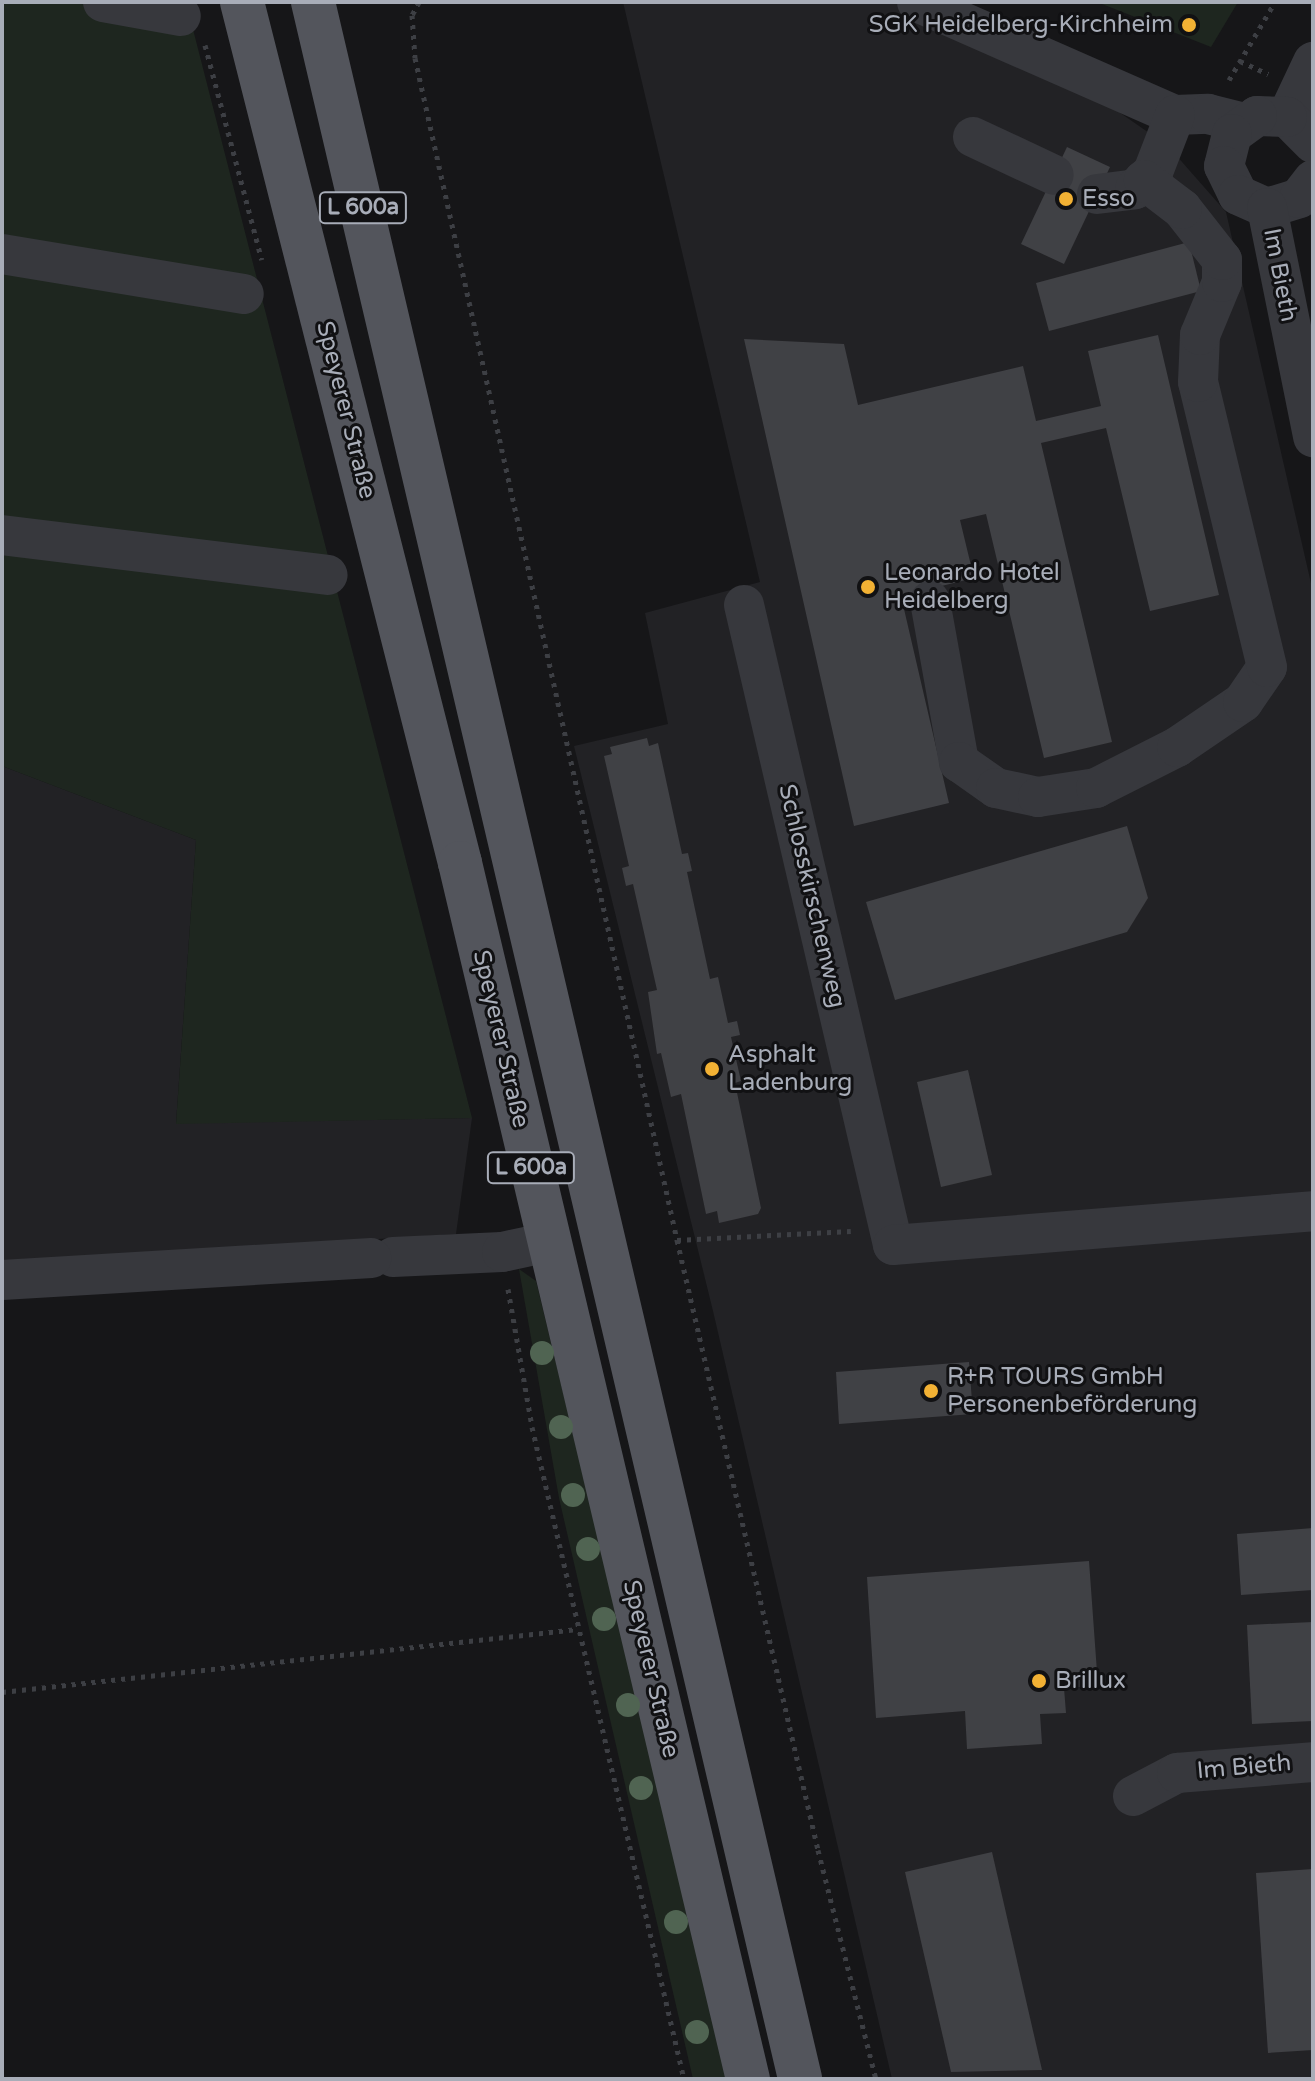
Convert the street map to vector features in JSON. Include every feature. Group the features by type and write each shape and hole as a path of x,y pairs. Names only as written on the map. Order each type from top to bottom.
{"main road":[{"name":"Speyerer Straße","path":"242,2 460,863 748,2079"},
{"name":"Speyerer Straße","path":"313,2 800,2079"}],"street":[{"path":"103,2 191,24"},
{"path":"329,68 337,2"},
{"path":"917,2 1175,115 1224,166 1238,195 1267,208 1299,198 1313,181"},
{"path":"1224,166 1232,134 1244,123 1272,114 1300,130 1313,62"},
{"path":"1175,115 1208,114 1244,123"},
{"path":"1097,194 1135,189 1153,172 1175,115"},
{"path":"973,137 1054,175"},
{"path":"930,601 959,762 996,788 1038,797 1096,788 1177,747 1243,702 1267,667 1198,382 1200,335 1222,282 1222,260 1182,209 1144,180"},
{"name":"Im Bieth","path":"1267,208 1313,437"},
{"path":"2,254 253,278"},
{"path":"2,535 328,575"},
{"name":"Schlosskirschenweg","path":"744,605 893,1245"},
{"path":"893,1245 1313,1211"},
{"path":"2,1280 502,1252 549,1242"},
{"name":"Im Bieth","path":"1133,1796 1177,1773 1313,1762"}],"path":[{"path":"419,2 412,15 415,58 677,1240 818,1850 876,2079"},
{"path":"1240,61 1275,2"},
{"path":"191,24 253,278"},
{"path":"677,1240 841,1228 893,1245"},
{"path":"502,1252 532,1427 684,2079"},
{"path":"2,1692 578,1629"}],"shaded area":[{"path":"2,2 186,2 472,1118 176,1124 196,840 2,766"},
{"path":"623,2 917,2 1022,45 1168,146 1226,212 1313,592 1313,2079 892,2079 713,1311 574,746 668,724 645,613 760,582"},
{"name":"SGK Heidelberg-Kirchheim","path":"1097,2 1238,2 1211,47"},
{"path":"2,766 196,840 176,1123 472,1118 456,1234 2,1263"},
{"path":"519,1269 536,1281 730,2079 693,2079 559,1498"}],"building":[{"path":"1067,147 1110,167 1064,264 1021,244"},
{"path":"1189,242 1201,291 1049,331 1036,283"},
{"name":"Leonardo Hotel Heidelberg","path":"1158,335 1219,595 1150,611 1106,428 1041,443 1112,742 1044,758 986,514 960,520 974,578 901,596 949,803 854,826 744,339 844,344 858,405 1023,366 1036,421 1101,406 1088,351"},
{"path":"647,738 649,746 658,743 682,854 688,853 692,871 687,872 710,979 718,977 728,1023 737,1021 740,1035 731,1037 741,1081 735,1083 761,1208 758,1214 719,1223 717,1211 706,1214 681,1094 671,1097 661,1053 657,1054 648,992 657,990 633,884 626,886 622,868 629,866 604,756 612,754 610,747"},
{"path":"1127,826 1148,898 1127,932 895,1000 866,902"},
{"path":"968,1070 992,1175 941,1187 917,1082"},
{"path":"969,1362 973,1414 839,1424 836,1372"},
{"path":"1313,1528 1313,1590 1241,1595 1237,1534"},
{"path":"1089,1561 1098,1686 1064,1688 1066,1713 1040,1714 1042,1744 967,1749 965,1711 876,1718 867,1577"},
{"path":"1313,1622 1313,1721 1252,1724 1247,1625"},
{"path":"992,1852 1042,2070 951,2072 905,1872"},
{"path":"1313,1869 1313,2050 1268,2053 1256,1873"}],"place":[{"name":"SGK Heidelberg-Kirchheim","path":"1189,25"},
{"name":"Esso","path":"1066,199"},
{"name":"Leonardo Hotel Heidelberg","path":"868,587"},
{"name":"Asphalt Ladenburg","path":"712,1069"},
{"name":"R+R TOURS GmbH Personenbeförderung","path":"931,1391"},
{"name":"Brillux","path":"1039,1681"}]}
